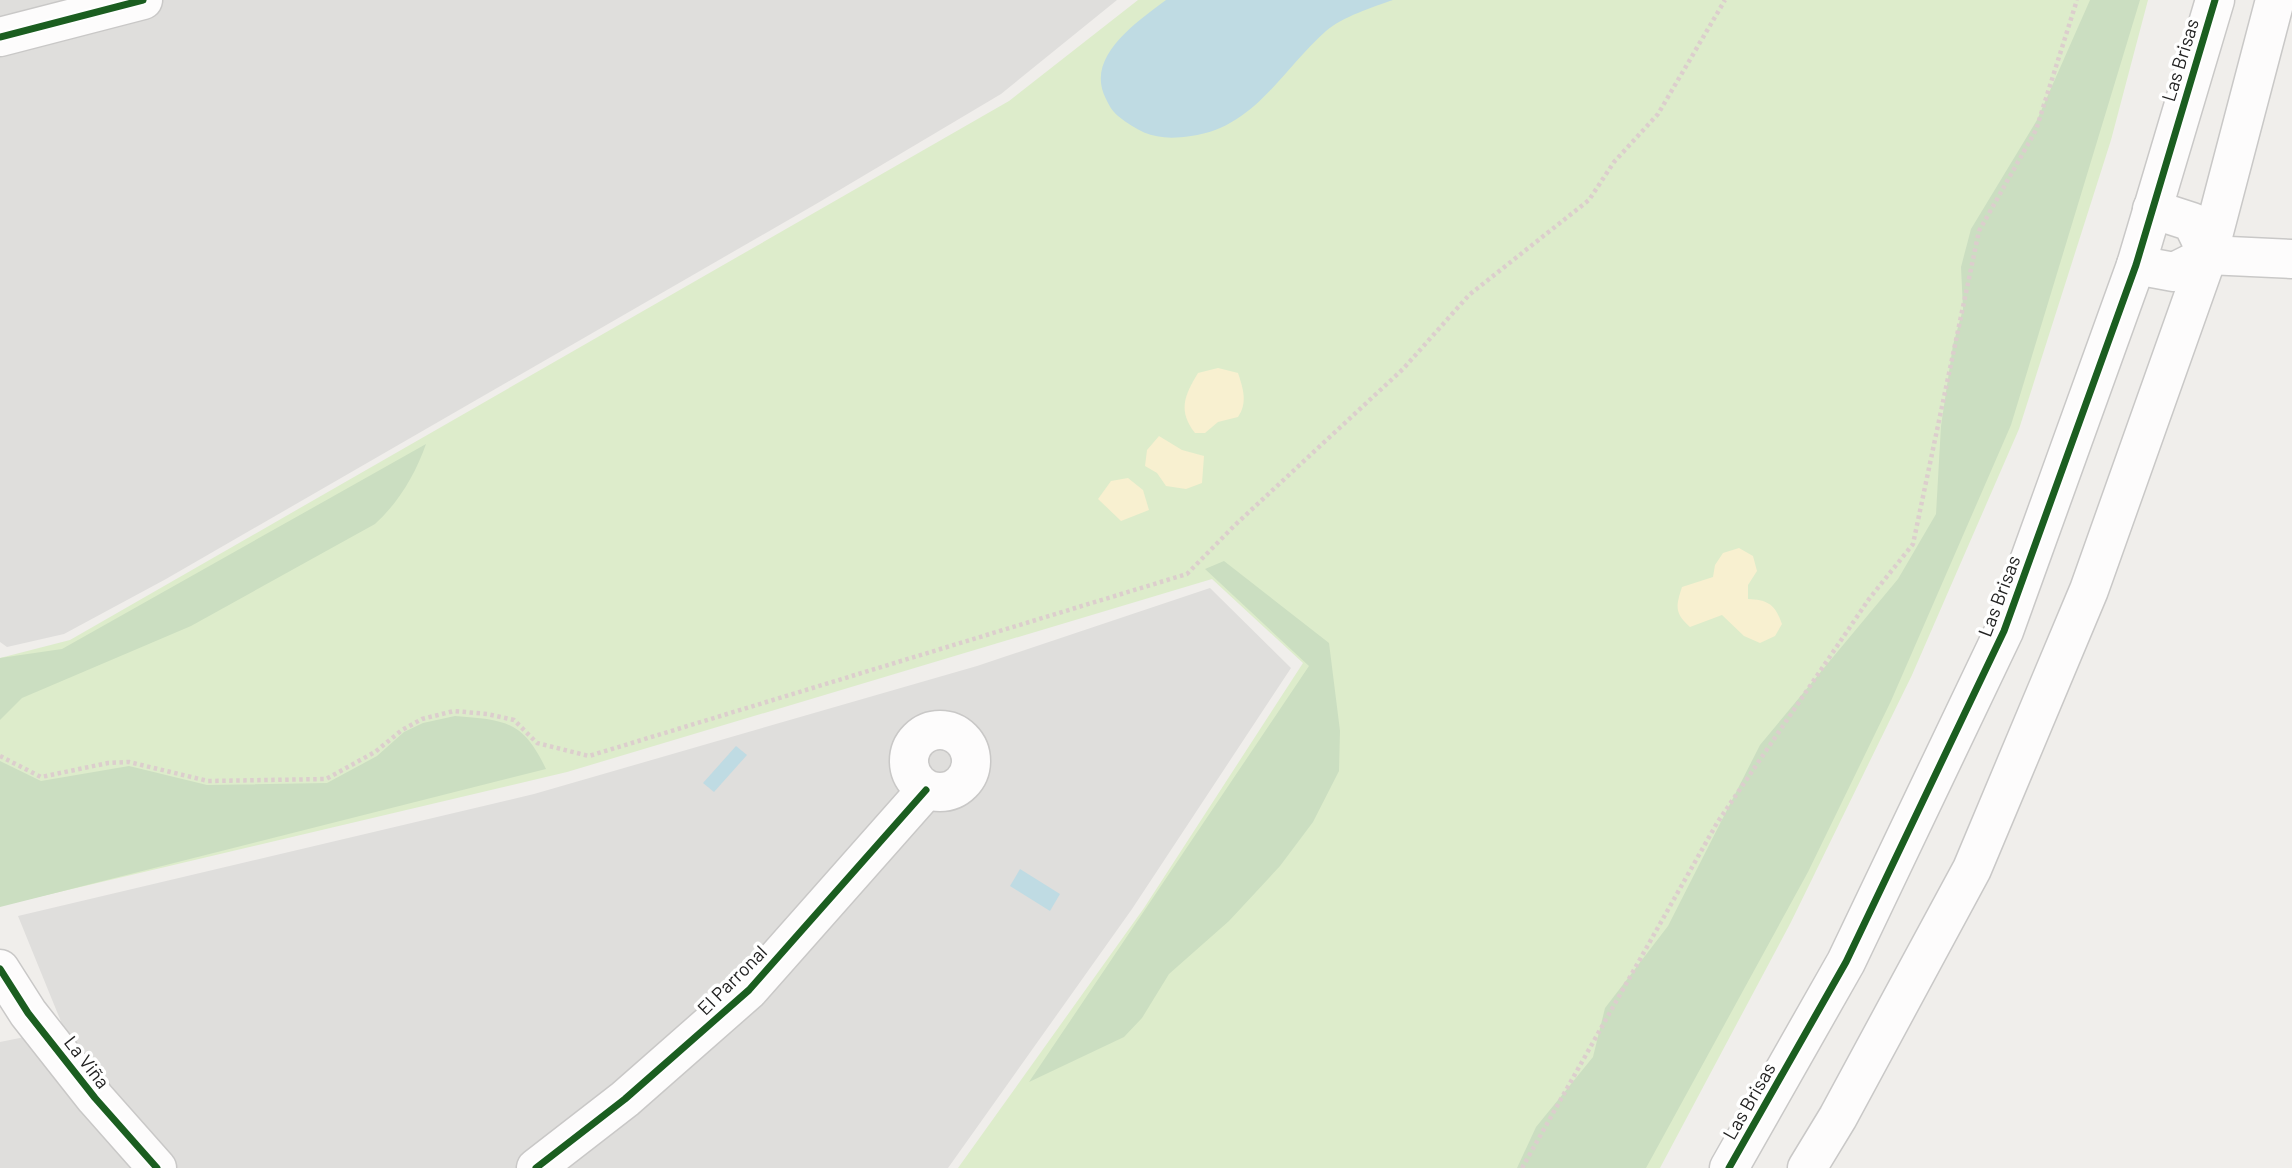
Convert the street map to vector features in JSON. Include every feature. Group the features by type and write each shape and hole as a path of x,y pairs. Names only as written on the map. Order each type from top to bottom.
{"street":[{"path":"0,37 143,0"},
{"name":"Las Brisas","path":"1729,1168 1846,962 2004,631 2136,265 2215,0"},
{"path":"1807,1168 1838,1117 1972,869 2090,590 2208,254 2275,0"},
{"path":"2152,209 2192,222 2208,254"},
{"path":"2136,265 2174,272 2208,254 2292,259"},
{"name":"El Parronal","path":"536,1168 625,1099 749,990 926,789"},
{"name":"La Viña","path":"0,969 28,1013 95,1098 157,1168"}],"path":[{"path":"0,756 41,777 108,763 129,762 208,781 326,779 375,752 402,730 422,719 454,712 487,714 514,720 537,743 589,757 1187,574 1235,525 1403,369 1469,295 1588,200 1614,162 1658,114 1725,0"},
{"path":"1522,1168 1717,823 1868,599 1913,544 1979,232 2036,130 2077,0"}],"shaded area":[{"path":"0,0 1117,0 1001,94 816,204 166,579 64,634 7,647 0,642"},
{"path":"1210,588 1291,668 1132,909 948,1168 0,1168 0,1042 64,1029 18,916 534,794 977,666"}],"green space":[{"path":"1138,0 2148,0 2111,140 2019,429 1912,675 1791,922 1660,1168 958,1168 1144,908 1303,663 1212,579 567,772 0,906 0,658 70,640 1009,101"},
{"path":"2090,0 2140,0 2011,425 1891,701 1808,872 1646,1168 1517,1168 1536,1127 1593,1057 1605,1008 1668,926 1760,745 1898,579 1936,514 1941,426 1953,345 1963,309 1961,267 1971,229 2037,120"},
{"path":"426,444 405,487 392,507 375,524 191,626 22,698 0,720 0,658 62,649"},
{"path":"1224,561 1329,643 1340,731 1339,771 1313,822 1280,866 1229,921 1169,974 1142,1018 1124,1037 1029,1082 1309,666 1205,569"},
{"path":"455,716 488,719 511,726 529,741 546,769 0,907 0,761 41,781 129,766 207,785 327,783 377,756 404,732 423,723"}],"sand":[{"path":"1218,368 1238,373 1244,395 1241,412 1238,417 1218,422 1205,433 1195,433 1186,418 1186,396 1198,373"},
{"path":"1159,436 1182,450 1204,456 1202,483 1186,489 1166,486 1157,473 1145,466 1147,450"},
{"path":"1128,478 1143,490 1149,510 1121,521 1098,499 1111,481"},
{"path":"1739,548 1753,556 1757,571 1748,585 1748,599 1770,604 1782,624 1775,636 1760,643 1744,636 1722,615 1690,627 1681,618 1678,609 1682,587 1713,577 1715,565 1723,553"}],"water":[{"path":"1166,0 1393,0 1340,21 1326,31 1266,95 1232,122 1213,131 1169,138 1143,132 1118,116 1108,103 1101,84 1102,69 1117,42"},
{"path":"736,746 747,755 714,792 703,783"},
{"path":"1020,869 1060,894 1050,911 1010,886"}],"cycle path":[{"path":"0,37 143,0"},
{"path":"1729,1168 1846,962 2004,631 2136,265 2215,0"},
{"path":"536,1168 625,1099 749,990 926,790"},
{"path":"0,969 28,1013 95,1098 157,1168"}]}
